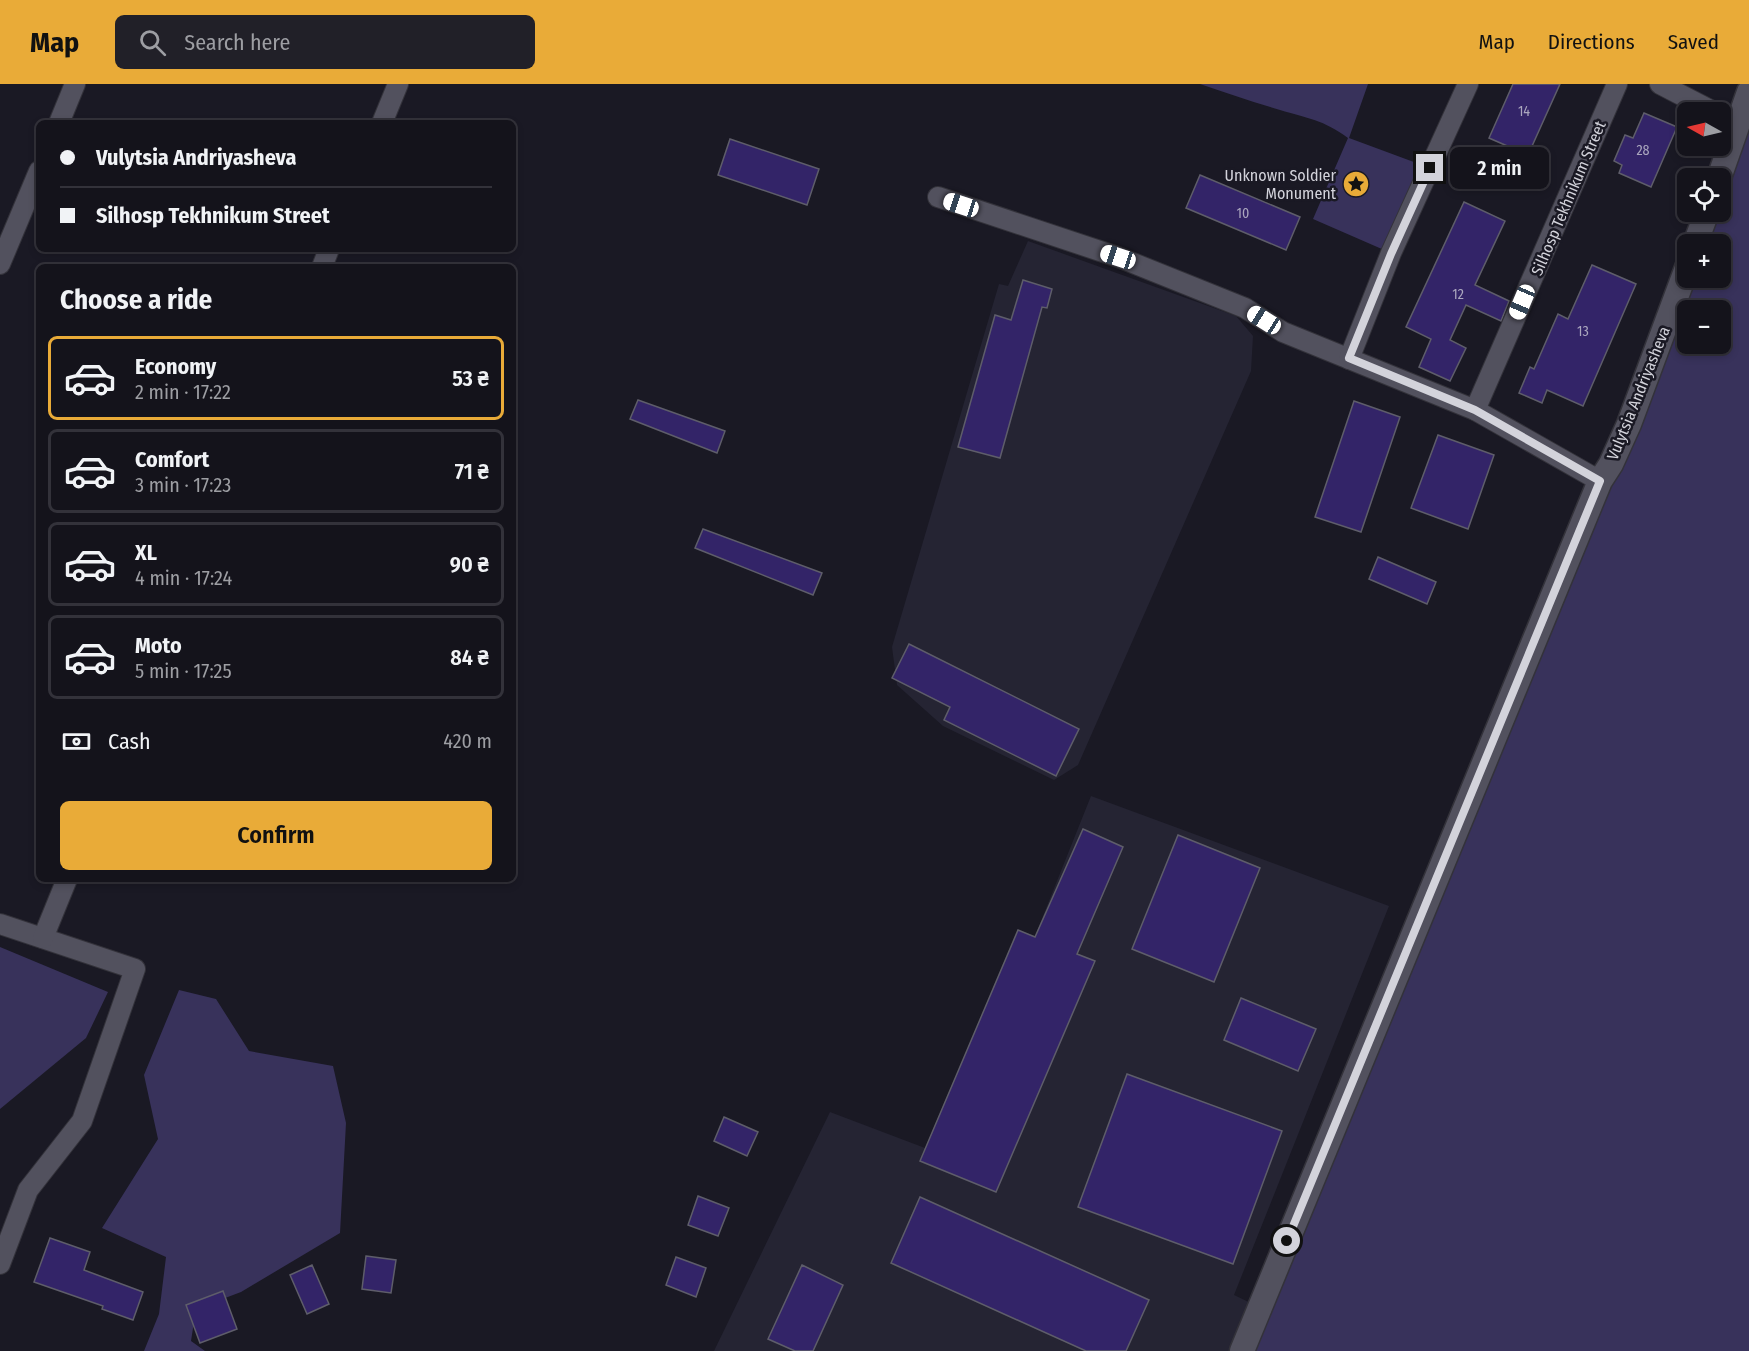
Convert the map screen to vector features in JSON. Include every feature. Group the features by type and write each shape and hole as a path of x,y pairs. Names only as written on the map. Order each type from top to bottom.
{"street":[{"path":"60,120 75,84"},
{"path":"383,120 398,84"},
{"path":"1349,358 1391,254 1468,84"},
{"name":"Silhosp Tekhnikum Street","path":"1475,410 1617,84"},
{"path":"1660,84 1695,102"},
{"path":"1731,118 1749,92"},
{"path":"0,264 36,178"},
{"path":"938,197 1118,257 1245,308 1283,332 1475,410 1600,481"},
{"name":"Vulytsia Andriyasheva","path":"1242,1351 1600,481 1611,464 1629,424 1679,288"},
{"path":"43,938 66,882"},
{"path":"0,924 135,969 81,1121 28,1190 0,1264"}],"shaded area":[{"path":"1200,84 1368,84 1349,138 1430,168 1391,253 1313,219 1348,138 1315,120"},
{"path":"1749,92 1749,1351 1243,1351 1677,305 1677,354 1731,354 1731,300 1679,300 1684,288 1731,288 1731,234 1698,234 1702,222 1731,222 1731,168 1723,168 1727,156 1731,156 1731,145"},
{"path":"1028,241 1236,316 1253,336 1251,371 1078,765 1054,780 943,726 897,685 892,647 999,284 1008,286"},
{"path":"1091,796 1389,906 1234,1295 1259,1307 1241,1351 714,1351 830,1112 925,1148 1018,930 1035,936"},
{"path":"0,947 108,992 86,1038 0,1109"},
{"path":"179,990 216,999 249,1051 333,1066 346,1123 340,1233 241,1292 196,1309 191,1341 205,1351 144,1351 159,1314 166,1257 102,1228 158,1139 144,1075"}],"building":[{"path":"1513,84 1560,84 1528,155 1489,138"},
{"path":"1644,113 1677,127 1651,187 1619,173 1622,165 1614,161 1625,135 1633,138"},
{"path":"730,139 819,169 807,205 718,175"},
{"path":"1200,175 1300,217 1286,250 1186,208"},
{"path":"1464,202 1505,221 1475,285 1509,301 1501,321 1466,305 1450,340 1466,348 1450,381 1419,367 1431,339 1406,327"},
{"path":"1592,265 1636,284 1583,406 1547,390 1542,403 1519,393 1530,367 1534,369 1558,314 1568,319"},
{"path":"1023,280 1052,289 1047,308 1042,307 1000,458 958,447 995,315 1011,320"},
{"path":"638,400 725,431 717,453 630,419"},
{"path":"1354,401 1400,417 1361,532 1315,517"},
{"path":"1438,435 1494,455 1468,529 1411,508"},
{"path":"703,529 822,573 813,595 695,548"},
{"path":"1378,557 1436,582 1427,604 1369,579"},
{"path":"909,644 1079,729 1056,776 944,720 950,707 892,678"},
{"path":"1083,829 1123,847 1077,954 1095,961 996,1192 920,1161 1018,930 1035,937"},
{"path":"1178,835 1260,868 1214,982 1132,949"},
{"path":"1241,998 1316,1029 1298,1071 1224,1040"},
{"path":"1127,1074 1282,1131 1233,1264 1078,1207"},
{"path":"724,1117 758,1132 747,1156 714,1141"},
{"path":"698,1196 729,1208 718,1236 688,1225"},
{"path":"920,1197 1149,1300 1126,1351 1086,1351 891,1263"},
{"path":"50,1238 90,1252 84,1270 143,1292 133,1320 102,1309 103,1306 34,1282"},
{"path":"366,1256 396,1260 391,1293 362,1289"},
{"path":"676,1257 706,1268 696,1297 666,1285"},
{"path":"312,1265 329,1304 307,1314 290,1275"},
{"path":"802,1265 843,1285 813,1351 795,1351 768,1339"},
{"path":"223,1291 237,1329 200,1343 186,1305"}],"place":[{"name":"Unknown Soldier Monument","path":"1356,184"}],"route":[{"path":"1287,1241 1600,481 1475,410 1349,358 1391,254 1430,168"}]}
